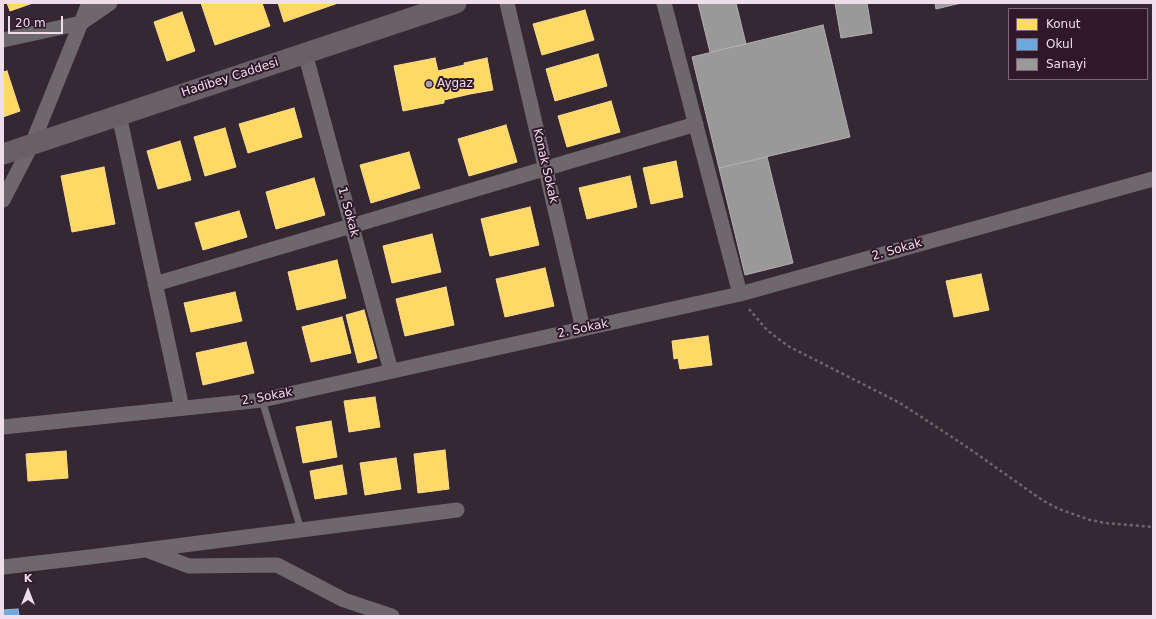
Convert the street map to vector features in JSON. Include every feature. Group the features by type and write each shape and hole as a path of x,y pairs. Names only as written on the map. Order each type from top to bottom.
{"main road":[{"name":"Hadibey Caddesi","path":"3,154 456,3"}],"street":[{"path":"3,200 32,144 88,3"},
{"path":"3,40 81,23 110,3"},
{"name":"Konak Sokak","path":"507,3 583,329"},
{"path":"664,3 740,294"},
{"name":"1. Sokak","path":"305,53 391,371"},
{"path":"119,115 182,408"},
{"path":"155,284 696,124"},
{"name":"2. Sokak","path":"3,427 262,400 740,294 1153,179"},
{"path":"3,567 457,510"},
{"path":"146,550 189,566 277,565 344,600 392,616"}],"lane":[{"path":"262,400 301,530"}],"path":[{"path":"740,294 757,319 767,330 788,346 900,403 967,447 1042,500 1064,511 1090,520 1106,523 1153,527"}],"building: Konut":[{"path":"7,3 33,3 10,11"},
{"path":"201,3 262,3 270,26 215,45"},
{"path":"278,3 338,3 284,22"},
{"path":"585,10 594,40 542,55 533,24"},
{"path":"182,12 195,51 167,61 154,22"},
{"path":"598,54 607,86 555,101 546,69"},
{"path":"435,58 438,71 464,65 470,94 444,100 444,103 403,111 394,66"},
{"path":"487,58 493,90 470,94 464,63"},
{"path":"7,71 20,111 3,117 3,72"},
{"path":"611,101 620,132 567,147 558,116"},
{"path":"294,108 302,137 248,153 239,124"},
{"path":"506,125 517,162 469,176 458,139"},
{"path":"225,128 236,167 205,176 194,137"},
{"path":"180,141 191,180 158,189 147,151"},
{"path":"409,152 420,188 371,203 360,165"},
{"path":"676,161 683,197 651,204 643,168"},
{"path":"104,167 115,224 72,232 61,176"},
{"path":"630,176 637,207 587,219 579,188"},
{"path":"314,178 325,215 276,229 266,192"},
{"path":"530,207 539,245 490,256 481,219"},
{"path":"239,211 247,237 203,250 195,223"},
{"path":"432,234 441,272 392,283 383,246"},
{"path":"337,260 346,298 297,310 288,272"},
{"path":"545,268 554,306 505,317 496,279"},
{"path":"981,274 989,310 954,317 946,281"},
{"path":"446,287 454,325 405,336 396,299"},
{"path":"235,292 242,321 191,332 184,303"},
{"path":"364,310 377,358 358,363 346,315"},
{"path":"342,317 351,353 311,362 302,327"},
{"path":"708,336 712,365 680,369 678,358 674,359 672,341"},
{"path":"246,342 254,373 203,385 196,353"},
{"path":"375,397 380,427 349,432 344,401"},
{"path":"331,421 337,457 303,463 296,427"},
{"path":"445,450 449,489 418,493 414,454"},
{"path":"66,451 68,478 28,481 26,454"},
{"path":"396,458 401,489 365,495 360,463"},
{"path":"342,465 347,494 315,499 310,471"}],"building: Okul":[{"path":"18,609 19,616 3,616 3,610"}],"building: Sanayi":[{"path":"698,3 736,3 746,44 710,52"},
{"path":"835,3 867,3 872,33 841,38"},
{"path":"935,3 961,3 936,9"},
{"path":"823,25 850,137 719,168 692,57"},
{"path":"767,157 793,263 745,275 719,168"}],"place":[{"name":"Aygaz","path":"429,84"}]}
